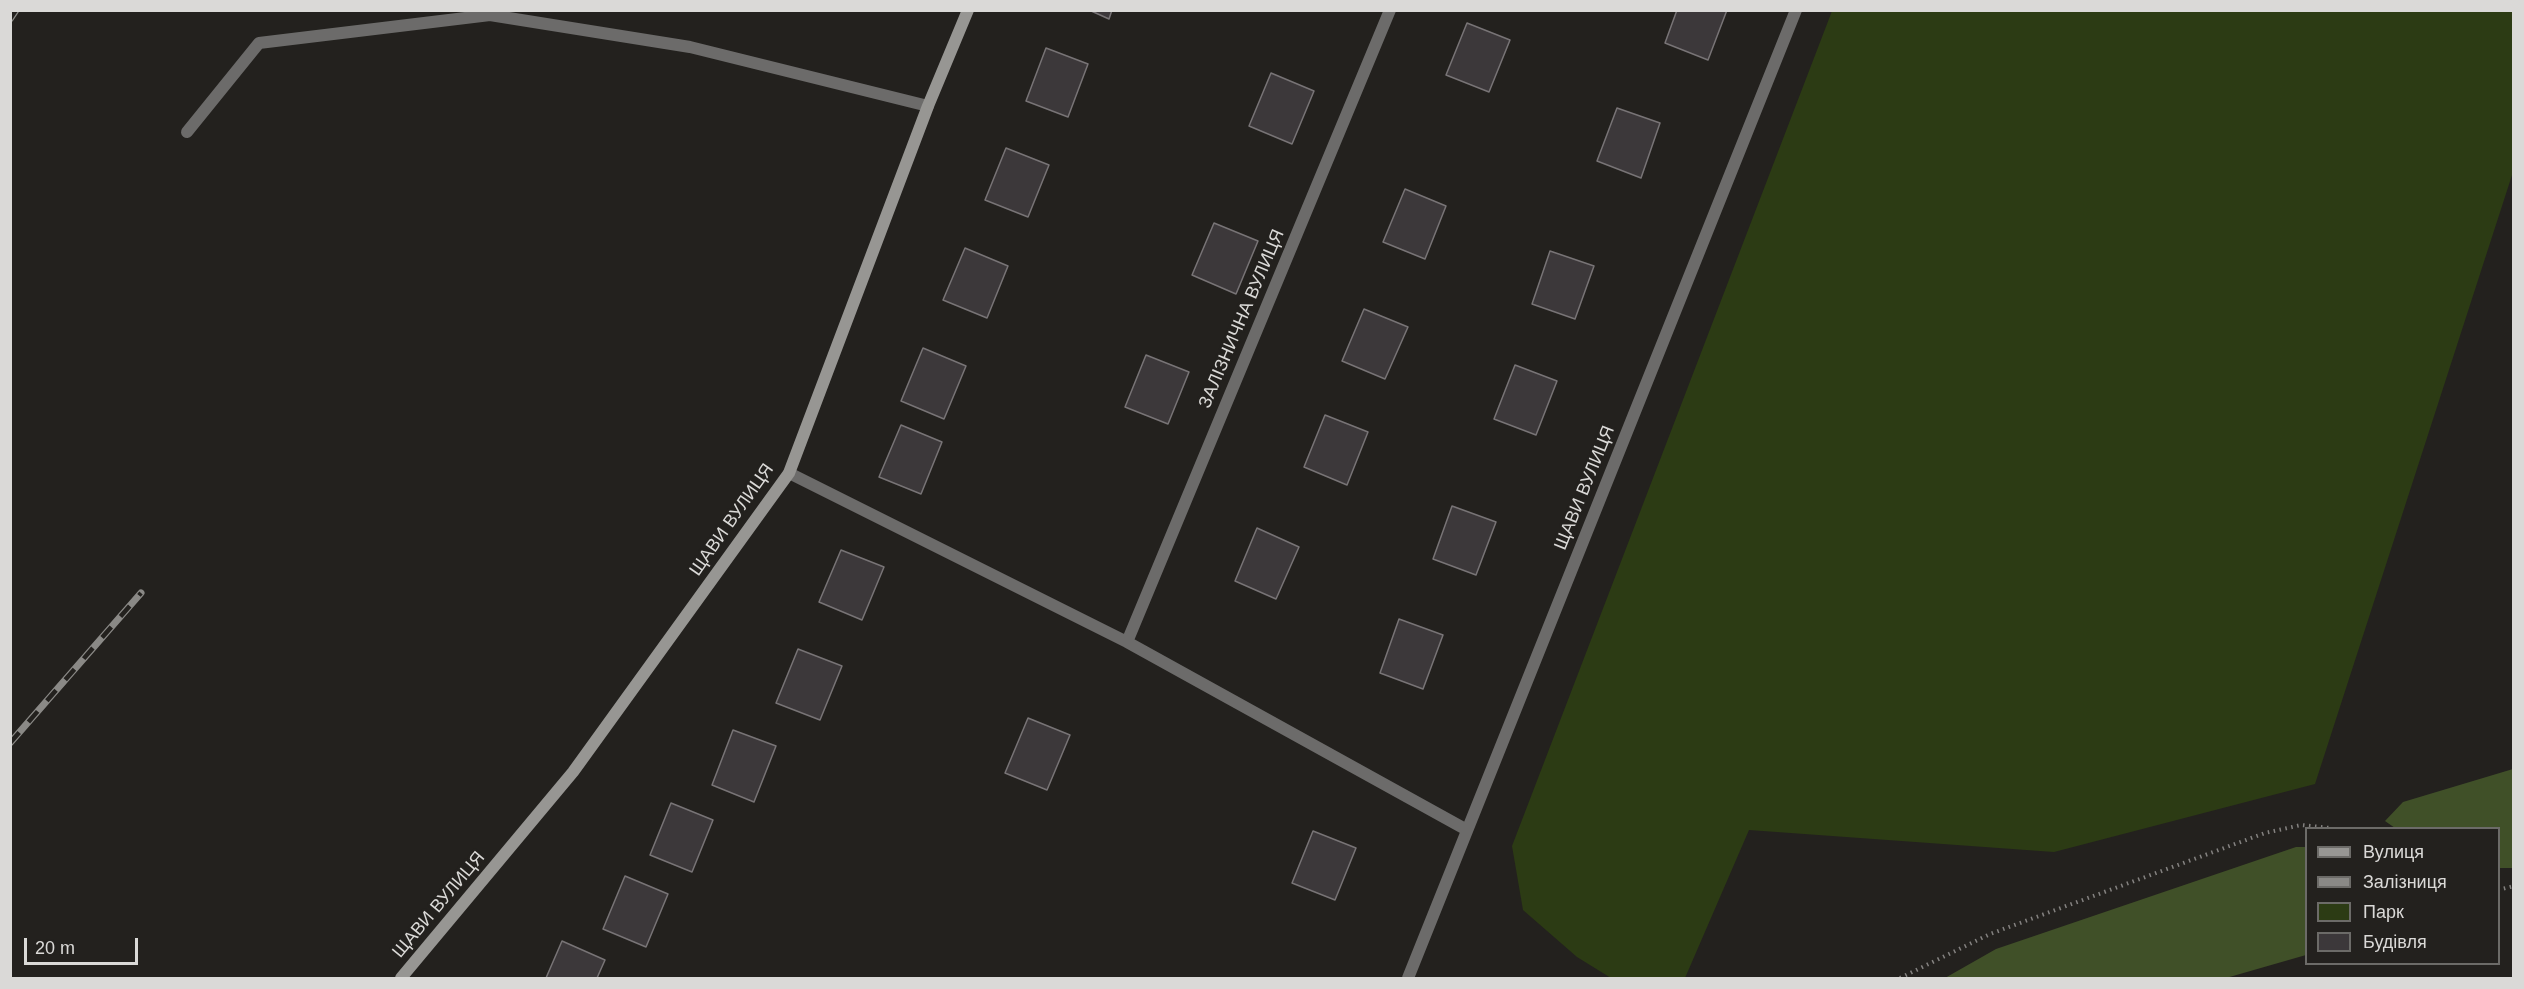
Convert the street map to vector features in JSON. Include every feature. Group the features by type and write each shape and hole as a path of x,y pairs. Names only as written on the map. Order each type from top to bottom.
{"main road":[{"name":"ЩАВИ ВУЛИЦЯ","path":"401,978 573,772 789,472 928,106 968,10"}],"street":[{"name":"ЗАЛІЗНИЧНА ВУЛИЦЯ","path":"1127,642 1390,10"},
{"name":"ЩАВИ ВУЛИЦЯ","path":"1408,978 1796,10"},
{"path":"187,132 259,42 490,15 690,47 928,106"},
{"path":"789,472 1127,642 1467,830"}],"path":[{"path":"1900,978 1990,934 2265,833 2301,825 2320,827"}],"green space":[{"path":"1832,11 2513,11 2513,172 2315,784 2054,852 1749,830 1685,978 1611,978 1577,957 1523,910 1512,846"},
{"path":"2513,769 2513,868 2500,868 2500,827 2394,827 2385,821 2403,802"},
{"path":"2296,847 2305,847 2305,955 2226,978 1945,978 1996,949"}],"building":[{"path":"1089,10 1112,10 1109,19"},
{"path":"1677,10 1727,10 1708,60 1665,43"},
{"path":"1467,23 1510,40 1489,92 1446,75"},
{"path":"1046,48 1088,64 1068,117 1026,101"},
{"path":"1271,73 1314,91 1292,144 1249,126"},
{"path":"1617,108 1660,123 1641,178 1597,161"},
{"path":"1006,148 1049,165 1028,217 985,200"},
{"path":"1405,189 1446,206 1425,259 1383,242"},
{"path":"1214,223 1258,241 1236,294 1192,275"},
{"path":"965,248 1008,266 987,318 943,300"},
{"path":"1550,251 1594,266 1575,319 1532,304"},
{"path":"1364,309 1408,327 1385,379 1342,361"},
{"path":"923,348 966,366 944,419 901,401"},
{"path":"1146,355 1189,372 1168,424 1125,407"},
{"path":"1515,365 1557,381 1536,435 1494,419"},
{"path":"1325,415 1368,432 1347,485 1304,467"},
{"path":"901,425 942,442 921,494 879,477"},
{"path":"1452,506 1496,522 1476,575 1433,559"},
{"path":"1257,528 1299,547 1276,599 1235,581"},
{"path":"841,550 884,567 862,620 819,602"},
{"path":"1399,619 1443,635 1423,689 1380,673"},
{"path":"798,649 842,666 820,720 776,703"},
{"path":"1028,718 1070,735 1047,790 1005,773"},
{"path":"733,730 776,746 754,802 712,785"},
{"path":"671,803 713,820 692,872 650,855"},
{"path":"1313,831 1356,848 1335,900 1292,883"},
{"path":"625,876 668,894 646,947 603,929"},
{"path":"562,941 605,960 597,978 546,978"}],"railway":[{"path":"10,19 16,10"},
{"path":"10,743 141,593"}]}
